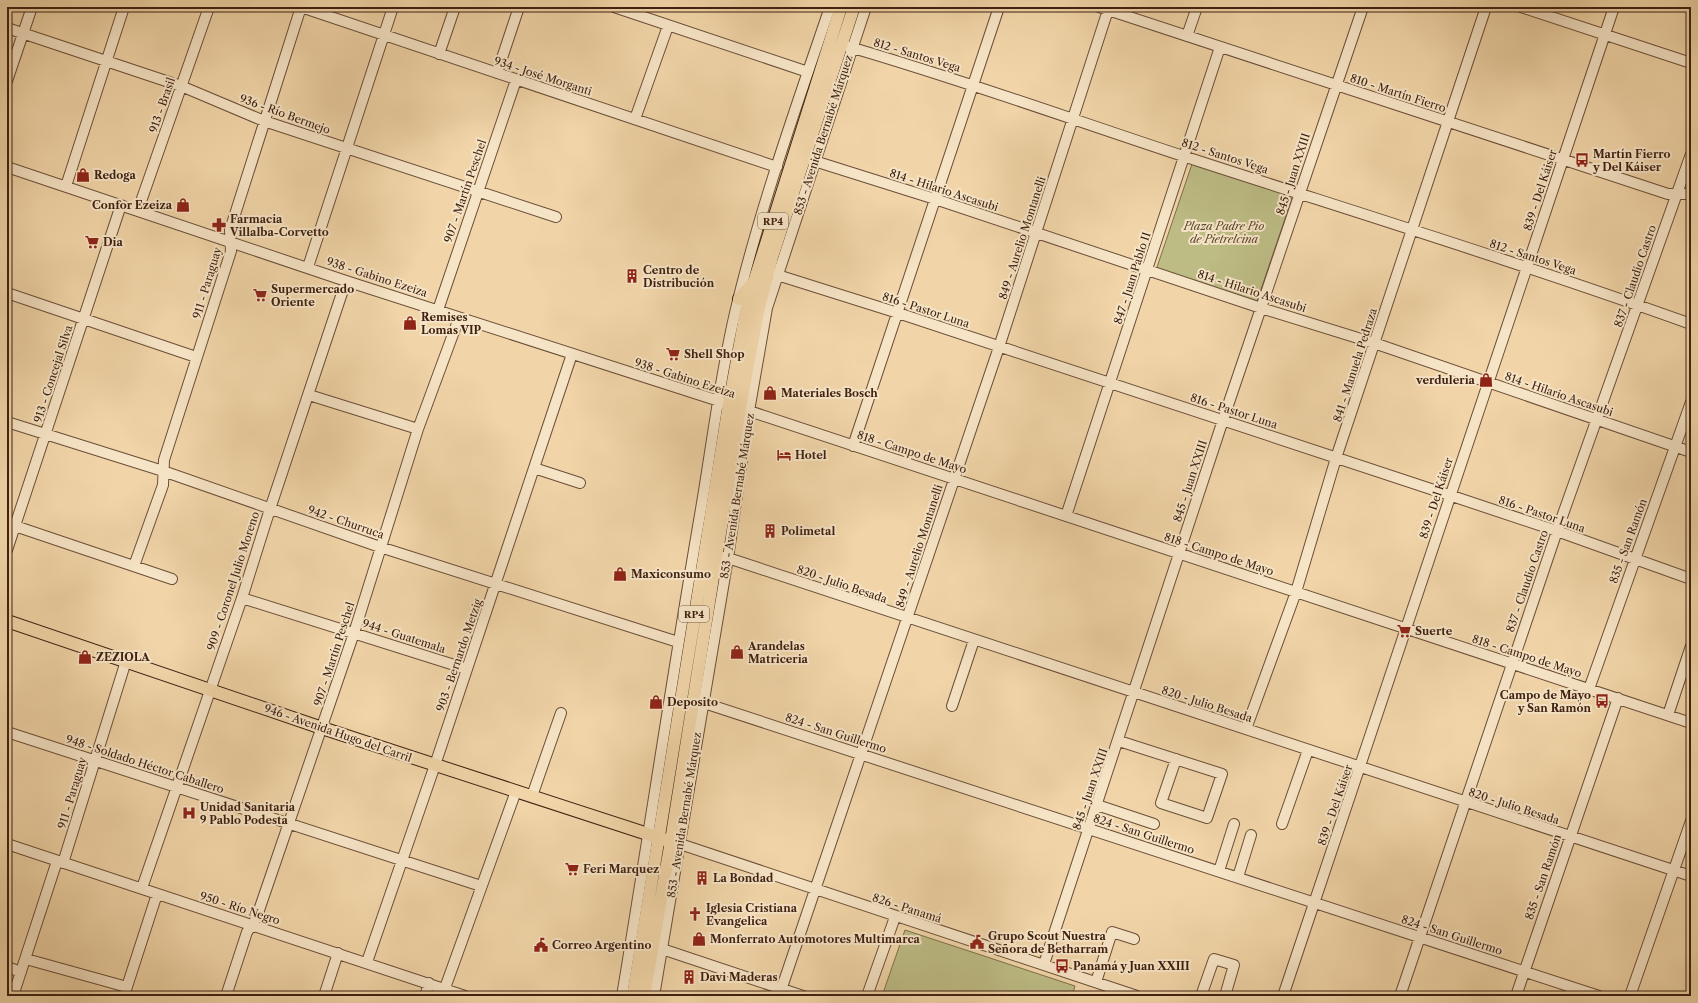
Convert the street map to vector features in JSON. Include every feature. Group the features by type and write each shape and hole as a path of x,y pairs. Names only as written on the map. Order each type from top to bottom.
{"main road":[{"name":"853 - Avenida Bernabé Márquez","path":"644,996 675,842 698,701 746,311 824,40 841,7"},
{"name":"853 - Avenida Bernabé Márquez","path":"633,996 654,836 681,698 734,406 758,311 847,46 854,7"},
{"path":"739,299 754,282"},
{"name":"946 - Avenida Hugo del Carril","path":"7,622 210,689 322,728 675,842"}],"street":[{"path":"7,81 32,7"},
{"path":"66,186 124,7"},
{"name":"913 - Brasil","path":"138,210 208,7"},
{"name":"934 - José Morganti","path":"301,7 777,167"},
{"name":"911 - Paraguay","path":"134,566 163,485 164,460 196,356 231,252 230,230 301,7"},
{"path":"308,267 394,7"},
{"path":"439,54 455,7"},
{"path":"497,73 519,7"},
{"path":"614,7 808,72"},
{"name":"853 - Avenida Bernabé Márquez","path":"698,701 728,558 739,299 777,167 808,72 824,40 830,7"},
{"name":"853 - Avenida Bernabé Márquez","path":"847,46 866,7"},
{"path":"853,446 999,7"},
{"path":"1188,36 1197,7"},
{"name":"845 - Juan XXIII","path":"1044,964 1119,741 1179,553 1299,192 1363,7"},
{"name":"841 - Manuela Pedraza","path":"1246,729 1296,592 1336,458 1486,7"},
{"path":"1521,7 1691,63"},
{"name":"839 - Del Káiser","path":"1283,996 1407,629 1449,495 1614,7"},
{"name":"810 - Martín Fierro","path":"1103,9 1668,194 1691,194"},
{"name":"849 - Aurelio Montanelli","path":"781,992 863,754 999,347 1073,117 1103,9"},
{"path":"635,119 668,26"},
{"name":"936 - Río Bermejo","path":"7,28 181,86 264,121 556,217"},
{"name":"812 - Santos Vega","path":"824,40 1073,117 1185,156 1527,267 1691,324"},
{"name":"847 - Juan Pablo II","path":"1066,516 1220,47"},
{"name":"907 - Martín Peschel","path":"438,310 477,191 516,80"},
{"name":"837 - Claudio Castro","path":"1400,996 1557,531 1691,154"},
{"name":"814 - Hilario Ascasubi","path":"809,159 1148,269 1261,308 1374,343 1691,452"},
{"name":"938 - Gabino Ezeiza","path":"8,169 66,186 346,281 734,406"},
{"name":"913 - Concejal Silva","path":"7,550 121,205"},
{"name":"816 - Pastor Luna","path":"772,273 898,313 1449,495 1557,531 1634,560 1691,579"},
{"name":"909 - Coronel Julio Moreno","path":"142,888 242,598 346,281"},
{"path":"7,294 196,356"},
{"name":"907 - Martín Peschel","path":"226,996 247,932 256,919 322,728 354,633 418,429 459,318"},
{"name":"903 - Bernardo Metzig","path":"367,962 435,765 572,354"},
{"path":"309,395 418,429"},
{"name":"835 - San Ramón","path":"1589,689 1691,402"},
{"name":"853 - Avenida Bernabé Márquez","path":"622,996 654,836 678,642 734,406"},
{"name":"818 - Campo de Mayo","path":"734,406 1691,723"},
{"name":"942 - Churruca","path":"7,422 163,471 380,547 678,642"},
{"path":"534,468 580,483"},
{"path":"15,526 172,579"},
{"name":"820 - Julio Besada","path":"715,556 728,558 908,619 1691,876"},
{"name":"944 - Guatemala","path":"242,598 467,670"},
{"path":"952,706 974,640"},
{"path":"1668,715 1691,646"},
{"name":"911 - Paraguay","path":"14,996 95,760 126,661"},
{"name":"824 - San Guillermo","path":"681,698 698,701 863,754 1238,877 1314,904 1599,996"},
{"name":"835 - San Ramón","path":"1516,996 1569,837 1618,698"},
{"path":"532,796 561,713"},
{"name":"948 - Soldado Héctor Caballero","path":"7,732 481,886"},
{"path":"1119,741 1176,759 1222,774 1207,818 1161,803 1176,759"},
{"path":"1282,824 1308,750"},
{"path":"445,988 516,791"},
{"path":"1097,806 1154,824"},
{"path":"1630,996 1691,821"},
{"path":"1219,871 1234,824"},
{"path":"1238,877 1251,835"},
{"name":"853 - Avenida Bernabé Márquez","path":"654,996 662,949 675,842"},
{"name":"826 - Panamá","path":"675,842 895,917 1044,964 1096,982 1122,994 1137,996"},
{"name":"950 - Río Negro","path":"7,844 367,962 465,996"},
{"path":"26,958 126,992 157,894"},
{"path":"867,996 895,917"},
{"path":"1096,982 1112,932 1134,939"},
{"path":"662,949 781,992 803,996"},
{"path":"324,996 338,953"},
{"path":"1201,996 1214,959 1234,965 1225,996"},
{"path":"7,968 21,972"},
{"path":"425,996 429,983"}],"green space":[{"name":"Plaza Padre Pio de Pietrelcina","path":"1193,161 1293,195 1256,304 1156,270"},
{"path":"905,930 1075,986 1072,996 882,996"}],"place":[{"name":"Martín Fierro y Del Káiser","path":"1582,160"},
{"name":"Redoga","path":"83,175"},
{"name":"Confor Ezeiza","path":"183,205"},
{"name":"Farmacia Villalba-Corvetto","path":"219,225"},
{"name":"Dia","path":"92,242"},
{"name":"Centro de Distribución","path":"632,276"},
{"name":"Supermercado Oriente","path":"260,295"},
{"name":"Remises Lomas VIP","path":"410,323"},
{"name":"Shell Shop","path":"673,354"},
{"name":"verduleria","path":"1486,380"},
{"name":"Materiales Bosch","path":"770,393"},
{"name":"Hotel","path":"784,455"},
{"name":"Polimetal","path":"770,531"},
{"name":"Maxiconsumo","path":"620,574"},
{"name":"Suerte","path":"1404,631"},
{"name":"Arandelas Matriceria","path":"737,652"},
{"name":"ZEZIOLA","path":"85,657"},
{"name":"Campo de Mayo y San Ramón","path":"1602,701"},
{"name":"Deposito","path":"656,702"},
{"name":"Unidad Sanitaria 9 Pablo Podesta","path":"189,813"},
{"name":"Feri Marquez","path":"572,869"},
{"name":"La Bondad","path":"702,878"},
{"name":"Iglesia Cristiana Evangelica","path":"695,914"},
{"name":"Monferrato Automotores Multimarca","path":"699,939"},
{"name":"Grupo Scout Nuestra Señora de Betharram","path":"977,942"},
{"name":"Correo Argentino","path":"541,945"},
{"name":"Panamá y Juan XXIII","path":"1062,966"},
{"name":"Davi Maderas","path":"689,977"}]}
